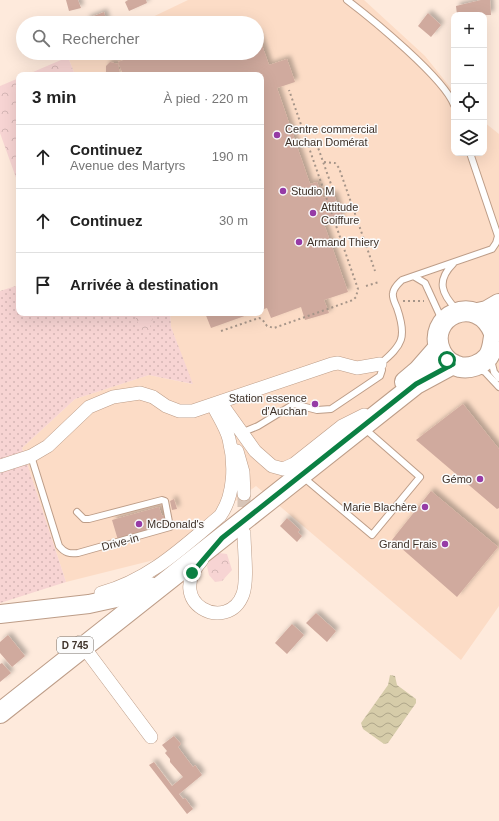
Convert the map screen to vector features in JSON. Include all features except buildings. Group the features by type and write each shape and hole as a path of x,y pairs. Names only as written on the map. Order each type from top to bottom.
{"main road":[{"path":"460,316 488,322 495,336 484,361 466,368 453,364 447,360 439,347 439,330 460,316 487,311 499,304"},
{"name":"D 745","path":"0,704 82,645 302,476 418,371 439,347"},
{"name":"D 745","path":"0,714 150,586 364,421 416,384 453,364"},
{"path":"0,613 89,604 121,597 150,586"}],"street":[{"path":"0,466 31,456 48,446 89,407 113,397 140,393 154,397 166,406 179,411 193,411 332,364 338,363 357,368 380,364"},
{"path":"216,404 242,432 252,447 266,462 272,466 283,469 294,464 342,426 364,421"},
{"path":"0,613 31,603 72,600 115,589 142,577 159,566 220,516 227,507 232,481 233,462 228,438 216,404"},
{"path":"228,438 239,455 243,472 244,494"},
{"path":"222,538 198,564 192,573 189,587 190,593 198,606 214,614 232,608 243,594 245,584 244,533"},
{"path":"82,645 151,737"}],"lane":[{"path":"347,0 364,13 424,68 444,88 451,100"},
{"path":"228,438 258,426 294,404 316,410 331,409 380,376 382,370 380,364 397,349 403,333 403,325 393,296 393,292 402,280 415,277 492,249 498,236 471,156"},
{"path":"455,262 447,270 442,279 443,288 447,299 460,316"},
{"path":"415,277 425,283 433,297 460,316"},
{"path":"495,336 491,364 499,378"},
{"path":"473,366 485,372 499,387"},
{"path":"302,476 372,536 420,477 364,421"},
{"path":"252,447 252,433 258,426"},
{"name":"Drive-in","path":"31,456 59,546 63,551 70,554 78,553 170,527 167,509 164,501 162,500 89,519 84,519 77,512"}],"path":[{"path":"221,331 259,318 262,318 267,326 274,328 353,300 357,294 358,289 289,90"},
{"path":"315,139 332,187"},
{"path":"324,162 335,163 339,168 375,271"},
{"path":"366,286 379,282"},
{"path":"397,301 429,301"}],"shaded area":[{"path":"188,0 364,0 425,56 451,88 451,156 487,156 487,124 499,134 499,606 461,660 256,486 158,559 66,582 22,448 75,399 149,375 192,384 171,327 170,316 264,316 264,72 74,72 69,60 264,60 264,16 155,16"}],"green space":[{"path":"61,60 69,60 74,72 33,72"},
{"path":"16,79 16,178 0,133 0,86"},
{"path":"16,286 16,316 137,316 147,334 153,317 170,316 171,327 193,384 149,375 75,399 22,448 66,582 0,603 0,291"},
{"path":"135,316 157,316 153,318 146,338"},
{"path":"219,553 227,554 232,570 222,581 215,582 209,575 207,566 213,556"}],"water":[{"path":"390,675 395,676 397,685 416,699 416,703 388,743 384,744 363,729 361,723 388,685"}],"tunnel":[{"path":"244,494 244,524"}],"place":[{"name":"Centre commercial Auchan Domérat","path":"277,135"},
{"name":"Studio M","path":"283,191"},
{"name":"Attitude Coiffure","path":"313,213"},
{"name":"Armand Thiery","path":"299,242"},
{"name":"Station essence d'Auchan","path":"315,404"},
{"name":"Gémo","path":"480,479"},
{"name":"Marie Blachère","path":"425,507"},
{"name":"McDonald's","path":"139,524"},
{"name":"Grand Frais","path":"445,544"}],"route":[{"path":"192,573 198,564 222,538 416,384 453,364 447,360"}]}
